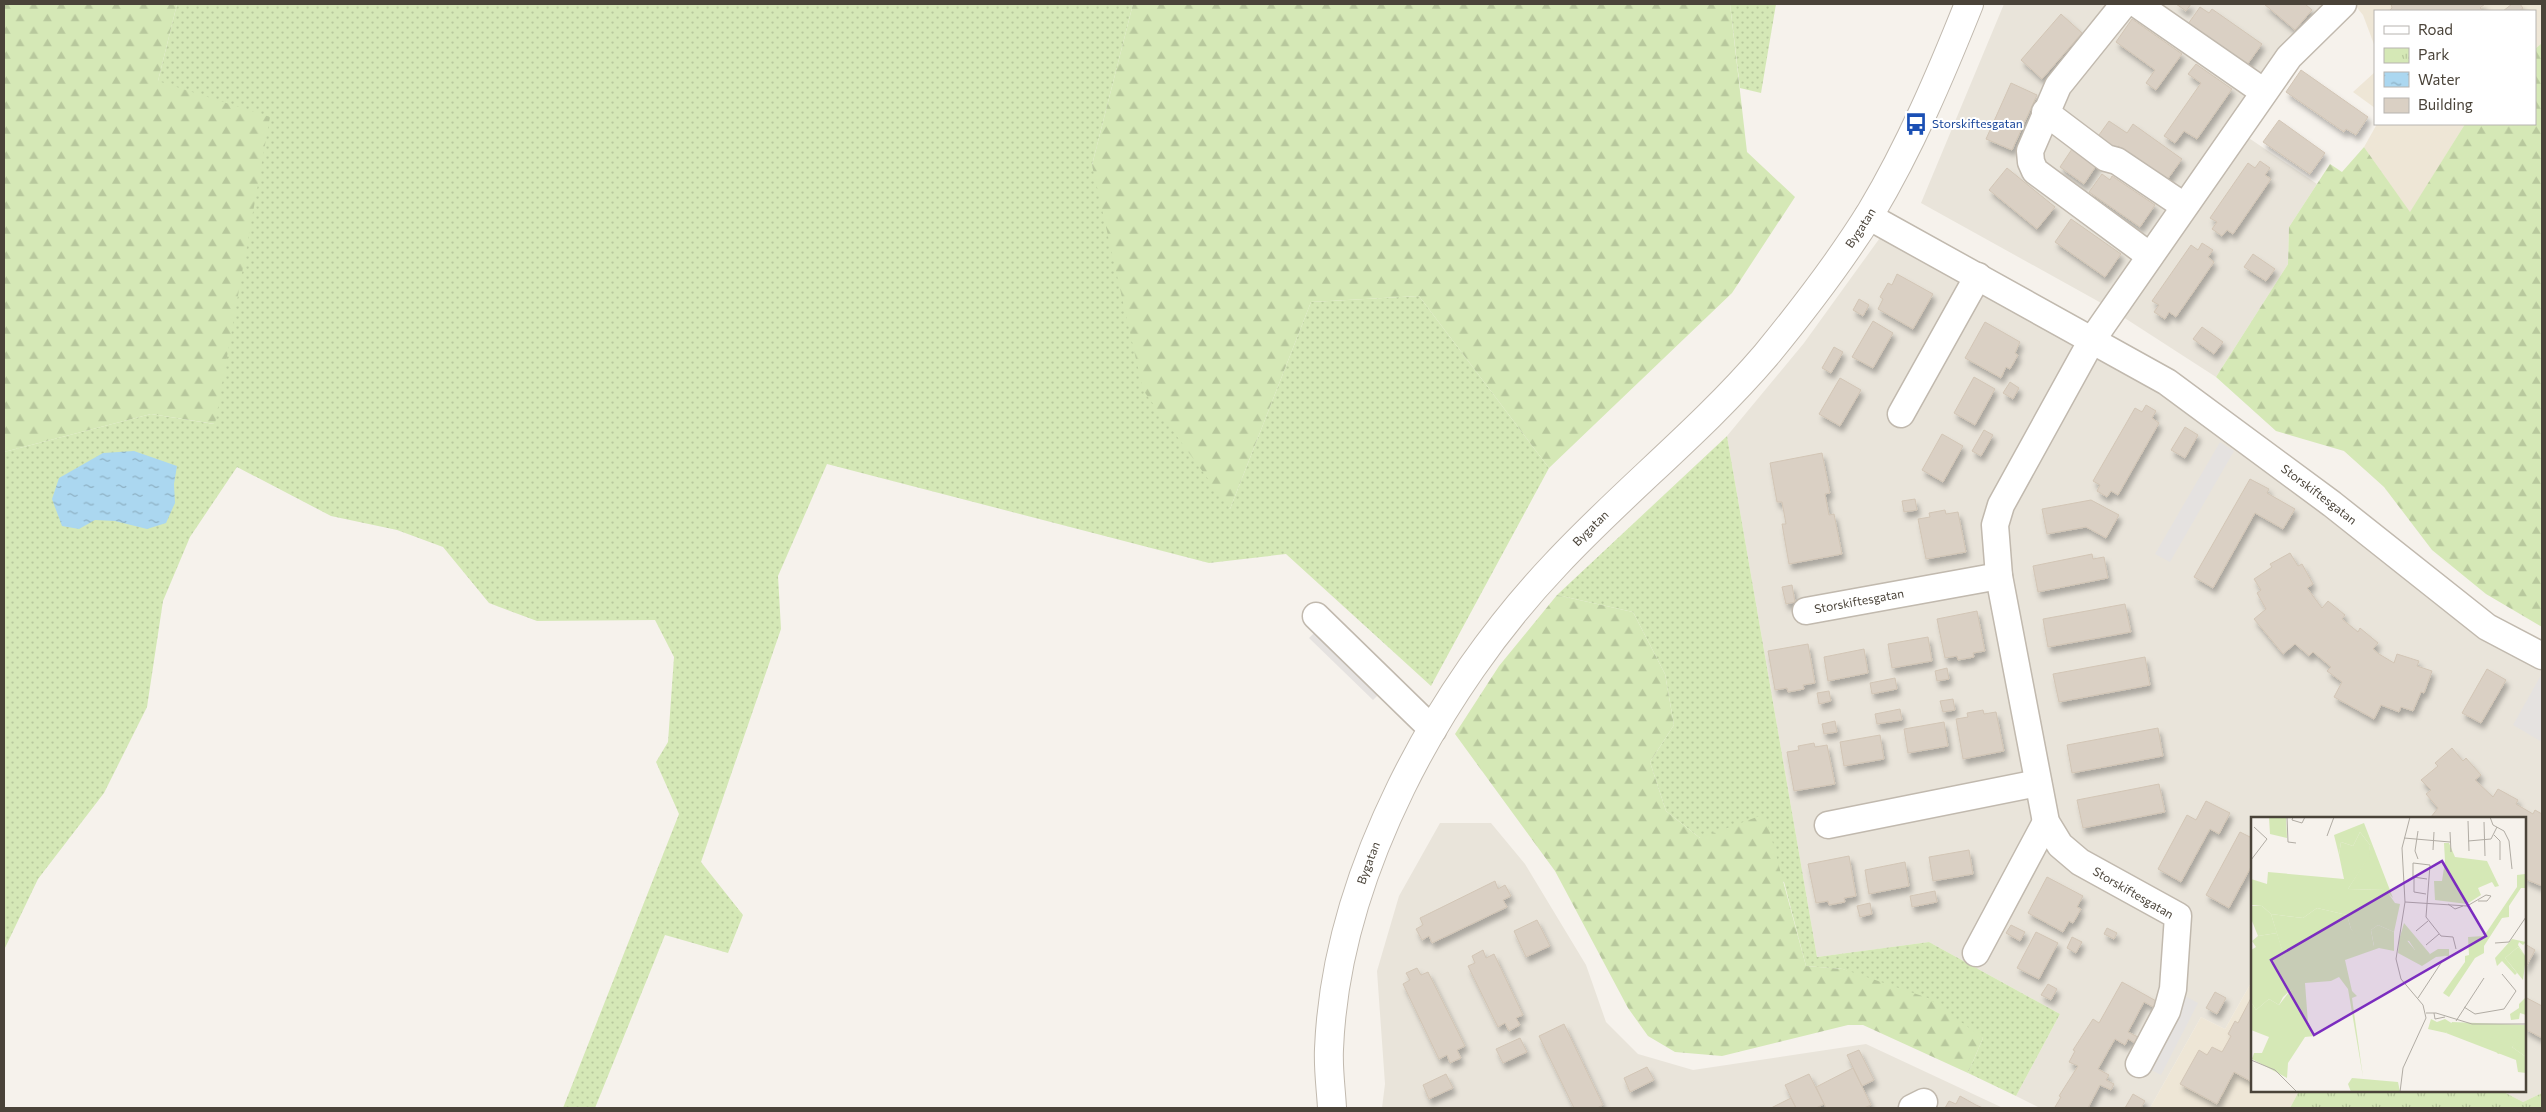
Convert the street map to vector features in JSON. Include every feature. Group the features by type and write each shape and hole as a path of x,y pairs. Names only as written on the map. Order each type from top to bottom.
{"street":[{"name":"Bygatan","path":"1332,1108 1329,1049 1337,983 1352,914 1375,844 1401,787 1433,730 1472,666 1495,633 1524,598 1558,561 1736,389 1791,324 1868,216 1921,115 1969,4"},
{"path":"2124,4 2058,86 2045,112 2030,151 2031,162 2035,171 2150,256"},
{"path":"2137,4 2264,92"},
{"name":"Storskiftesgatan","path":"2139,1064 2167,1011 2173,990 2178,916 2080,862 2060,845 2046,822 1999,576 1995,538 1997,515 2092,340 2288,57 2343,4"},
{"path":"2045,112 2106,158 2117,161 2184,206"},
{"name":"Storskiftesgatan","path":"1868,216 2092,340 2190,398 2332,504 2487,627 2542,656"},
{"path":"1901,414 1978,276"},
{"name":"Storskiftesgatan","path":"1806,612 1999,576"},
{"path":"1316,616 1433,730"},
{"path":"1828,824 2038,783"},
{"path":"1976,953 2046,822"}],"shaded area":[{"path":"2004,4 2334,4 2231,126 2317,184 2289,227 2288,264 2216,377 2103,304 1921,203"},
{"path":"2354,4 2542,4 2542,43 2536,48 2536,10 2374,10 2374,44 2363,15"},
{"path":"2374,73 2374,107 2353,92"},
{"path":"2376,125 2464,125 2410,213 2364,147"},
{"path":"1882,235 2128,373 2225,434 2444,611 2542,669 2542,1093 2523,1102 2504,1092 2526,1092 2526,817 2251,817 2251,983 2225,1029 2201,1017 2150,1108 2040,1108 2016,1096 2060,1014 1929,942 1817,957 1727,436 1804,343"},
{"path":"2220,442 2234,451 2170,562 2155,554"},
{"path":"1319,628 1383,690 1373,700 1309,638"},
{"path":"2542,676 2542,742 2513,725"},
{"path":"1440,823 1491,823 1525,864 1586,965 1606,1022 1638,1054 1693,1070 1866,1044 2003,1108 1382,1108 1385,1084 1377,971 1399,896"},
{"path":"2251,983 2251,1092 2298,1092 2290,1108 2150,1108 2201,1017 2225,1029"},
{"path":"2183,995 2198,1003 2161,1075 2145,1067"}],"green space":[{"path":"4,4 177,4 158,81 270,117 215,424 151,414 4,452"},
{"path":"177,4 1133,4 1092,165 1230,509 1311,302 1419,296 1549,468 1431,686 1286,554 1209,563 827,464 778,576 781,629 701,862 743,915 728,953 665,935 595,1108 563,1108 679,814 656,762 668,742 674,657 655,620 537,621 489,603 443,547 397,530 331,516 237,467 190,537 163,601 147,707 104,793 38,879 4,950 4,452 151,414 214,424 158,81"},
{"path":"1133,4 1730,4 1747,152 1795,197 1732,293 1549,468 1419,296 1311,302 1230,509 1143,390 1092,165"},
{"path":"1730,4 1776,4 1761,93 1740,88"},
{"path":"2542,43 2542,627 2486,594 2432,550 2384,487 2344,451 2276,431 2216,377 2288,264 2289,227 2330,164 2342,172 2364,147 2410,212 2464,125 2536,125 2536,48"},
{"path":"1727,436 1817,957 1929,942 2060,1014 2016,1096 1968,1073 1983,1038 1843,969 1806,966 1784,882 1700,838 1666,811 1650,762 1674,725 1665,674 1633,612 1557,595"},
{"path":"1557,595 1633,612 1665,674 1674,725 1650,762 1666,811 1700,838 1765,814 1806,966 1843,969 1928,998 1983,1038 1968,1073 1863,1025 1848,1025 1722,1056 1675,1052 1648,1036 1628,1008 1555,871 1455,734 1499,666"},
{"path":"2298,1092 2504,1092 2523,1102 2542,1093 2542,1108 2290,1108"}],"water":[{"path":"134,451 177,466 174,484 175,503 166,523 147,529 115,521 95,520 79,529 62,526 52,499 59,478 103,453"}],"building":[{"path":"2176,4 2191,4 2186,11"},
{"path":"2264,4 2305,4 2312,10 2295,30"},
{"path":"2391,4 2485,4 2480,8 2482,10 2390,10 2392,8"},
{"path":"2512,4 2520,4 2523,8 2520,10 2504,10"},
{"path":"2200,7 2209,13 2212,9 2262,44 2247,65 2188,24"},
{"path":"2061,14 2082,33 2042,79 2021,60"},
{"path":"2132,19 2182,54 2156,90 2146,83 2155,70 2116,42"},
{"path":"2196,64 2232,89 2197,139 2184,131 2175,143 2164,136 2201,83 2188,74"},
{"path":"2301,70 2368,117 2356,135 2346,129 2344,132 2286,92"},
{"path":"2011,83 2037,95 2012,150 1986,139"},
{"path":"2279,120 2325,153 2310,174 2263,142"},
{"path":"2109,121 2127,133 2133,124 2182,159 2167,180 2118,146 2113,154 2094,142"},
{"path":"2076,143 2100,160 2084,184 2060,167"},
{"path":"2260,161 2270,168 2265,175 2271,179 2233,234 2227,230 2222,236 2212,229 2217,222 2210,218 2248,163 2255,168"},
{"path":"2007,168 2055,207 2037,229 1989,190"},
{"path":"2102,174 2110,180 2112,176 2155,205 2140,227 2089,192"},
{"path":"2071,219 2121,254 2105,277 2055,242"},
{"path":"2202,243 2213,250 2208,257 2214,262 2176,317 2169,312 2165,319 2154,312 2159,305 2152,301 2191,245 2198,250"},
{"path":"2253,254 2275,269 2266,281 2244,267"},
{"path":"1897,274 1933,294 1913,329 1878,309 1883,299 1880,297 1888,283 1892,285"},
{"path":"1859,299 1869,305 1863,316 1853,310"},
{"path":"1873,321 1893,333 1873,368 1852,357"},
{"path":"1985,322 2020,342 2015,353 2018,355 2010,369 2006,367 2001,378 1965,358"},
{"path":"2202,327 2223,342 2214,354 2193,339"},
{"path":"1834,347 1843,352 1831,373 1822,368"},
{"path":"1974,377 1995,389 1975,425 1954,413"},
{"path":"1840,378 1861,390 1840,426 1819,414"},
{"path":"2010,382 2019,388 2013,399 2003,393"},
{"path":"2146,405 2156,411 2152,418 2159,423 2118,495 2111,491 2107,497 2097,491 2100,485 2093,481 2135,408 2142,412"},
{"path":"2185,427 2198,435 2185,458 2171,450"},
{"path":"1984,430 1993,435 1981,456 1972,451"},
{"path":"1942,434 1963,446 1943,482 1922,470"},
{"path":"1822,453 1830,493 1825,494 1829,515 1834,514 1842,554 1789,564 1782,524 1786,524 1782,502 1777,502 1770,463"},
{"path":"2250,479 2269,489 2267,493 2295,509 2283,529 2255,513 2213,588 2194,577"},
{"path":"1915,499 1917,510 1904,512 1902,501"},
{"path":"2091,500 2119,515 2106,538 2086,527 2047,534 2042,509"},
{"path":"1945,510 1946,514 1958,512 1966,552 1926,559 1918,519 1930,517 1929,513"},
{"path":"2290,553 2298,566 2302,564 2313,584 2307,588 2322,608 2328,601 2345,615 2342,619 2358,632 2360,628 2378,643 2373,649 2394,663 2397,654 2419,661 2417,666 2432,671 2424,693 2421,692 2413,711 2401,707 2399,712 2381,705 2374,719 2334,697 2342,682 2327,671 2331,667 2313,652 2309,656 2295,644 2283,654 2254,619 2266,609 2257,593 2261,590 2254,579 2272,567 2270,564"},
{"path":"2092,554 2093,559 2104,557 2108,578 2038,592 2033,566"},
{"path":"1792,585 1795,602 1786,604 1782,587"},
{"path":"2125,604 2131,632 2048,647 2043,619"},
{"path":"1977,611 1985,651 1973,653 1974,657 1958,660 1957,656 1945,658 1937,619"},
{"path":"1928,637 1932,661 1892,668 1888,644"},
{"path":"1808,644 1815,683 1803,685 1804,689 1788,692 1787,688 1775,690 1768,651"},
{"path":"1864,649 1868,673 1828,681 1824,657"},
{"path":"2145,657 2150,685 2059,702 2053,674"},
{"path":"1947,668 1949,679 1937,681 1935,671"},
{"path":"2487,669 2506,680 2481,723 2462,713"},
{"path":"1895,678 1897,689 1872,694 1870,683"},
{"path":"1829,691 1831,701 1819,704 1817,693"},
{"path":"1953,699 1955,710 1943,712 1940,701"},
{"path":"1900,709 1902,720 1877,724 1875,714"},
{"path":"1983,710 1984,714 1996,712 2004,751 1963,759 1956,719 1968,717 1967,713"},
{"path":"1835,721 1837,732 1824,734 1822,724"},
{"path":"1944,722 1948,746 1908,753 1904,729"},
{"path":"2158,728 2163,756 2072,773 2067,745"},
{"path":"1880,735 1884,759 1844,766 1840,742"},
{"path":"1814,743 1815,747 1827,745 1835,784 1794,791 1787,752 1799,750 1798,746"},
{"path":"2452,748 2463,761 2466,758 2481,775 2475,780 2493,797 2498,789 2518,800 2516,804 2533,814 2535,810 2542,814 2542,886 2526,879 2526,817 2431,817 2438,808 2426,794 2431,790 2421,780 2438,766 2435,763"},
{"path":"2159,784 2165,812 2083,828 2077,800"},
{"path":"2206,801 2230,813 2219,834 2210,829 2181,882 2158,869 2187,815 2196,820"},
{"path":"2240,832 2251,838 2251,867 2229,908 2206,895"},
{"path":"1969,850 1973,874 1933,881 1929,857"},
{"path":"1849,856 1856,896 1844,898 1845,902 1829,905 1828,901 1816,903 1808,864"},
{"path":"1905,862 1909,886 1869,894 1865,870"},
{"path":"2047,877 2083,896 2077,907 2081,909 2073,923 2069,921 2063,932 2028,913"},
{"path":"1495,881 1498,889 1505,885 1511,896 1503,900 1507,907 1432,943 1429,936 1422,940 1416,929 1423,925 1420,918"},
{"path":"1935,891 1937,902 1912,907 1910,896"},
{"path":"1870,903 1872,914 1860,917 1857,906"},
{"path":"1537,920 1550,946 1526,957 1514,931"},
{"path":"2011,925 2025,932 2020,941 2006,933"},
{"path":"2107,928 2117,933 2114,939 2104,934"},
{"path":"2036,932 2058,943 2039,979 2017,968"},
{"path":"2072,937 2082,942 2076,953 2067,948"},
{"path":"2526,945 2535,950 2526,967"},
{"path":"1483,950 1486,958 1494,954 1523,1015 1516,1018 1520,1025 1509,1031 1505,1023 1498,1027 1468,966 1475,963 1472,956"},
{"path":"1417,968 1421,975 1428,972 1465,1046 1457,1050 1461,1058 1450,1063 1447,1055 1439,1059 1403,984 1410,980 1406,973"},
{"path":"2122,982 2158,1002 2155,1008 2144,1002 2128,1032 2138,1037 2135,1043 2128,1039 2125,1045 2115,1039 2098,1069 2109,1075 2106,1080 2114,1084 2111,1090 2100,1085 2088,1108 2055,1107 2061,1097 2059,1096 2078,1066 2069,1062 2075,1051 2073,1050 2093,1019 2099,1023"},
{"path":"2048,984 2057,989 2051,1000 2041,995"},
{"path":"2215,992 2226,998 2217,1014 2206,1008"},
{"path":"2251,998 2251,1081 2234,1072 2217,1104 2180,1084 2199,1050 2207,1055 2212,1047 2222,1052 2231,1036 2228,1034 2235,1021 2238,1023"},
{"path":"2526,998 2542,1006 2542,1038 2526,1030"},
{"path":"1564,1024 1603,1105 1597,1108 1574,1108 1539,1036"},
{"path":"1520,1038 1527,1052 1503,1063 1496,1049"},
{"path":"1859,1050 1874,1080 1862,1086 1847,1055"},
{"path":"1647,1067 1654,1080 1630,1092 1624,1078"},
{"path":"1853,1068 1871,1105 1864,1108 1826,1108 1816,1087"},
{"path":"1446,1074 1453,1088 1429,1099 1423,1085"},
{"path":"1809,1074 1824,1104 1816,1108 1796,1108 1785,1085"},
{"path":"2133,1094 2145,1101 2141,1108 2125,1108"},
{"path":"1960,1096 1983,1108 1945,1108 1949,1101 1956,1104"},
{"path":"1791,1098 1796,1108 1771,1108"}],"place":[{"name":"Storskiftesgatan","path":"1916,124"}]}
